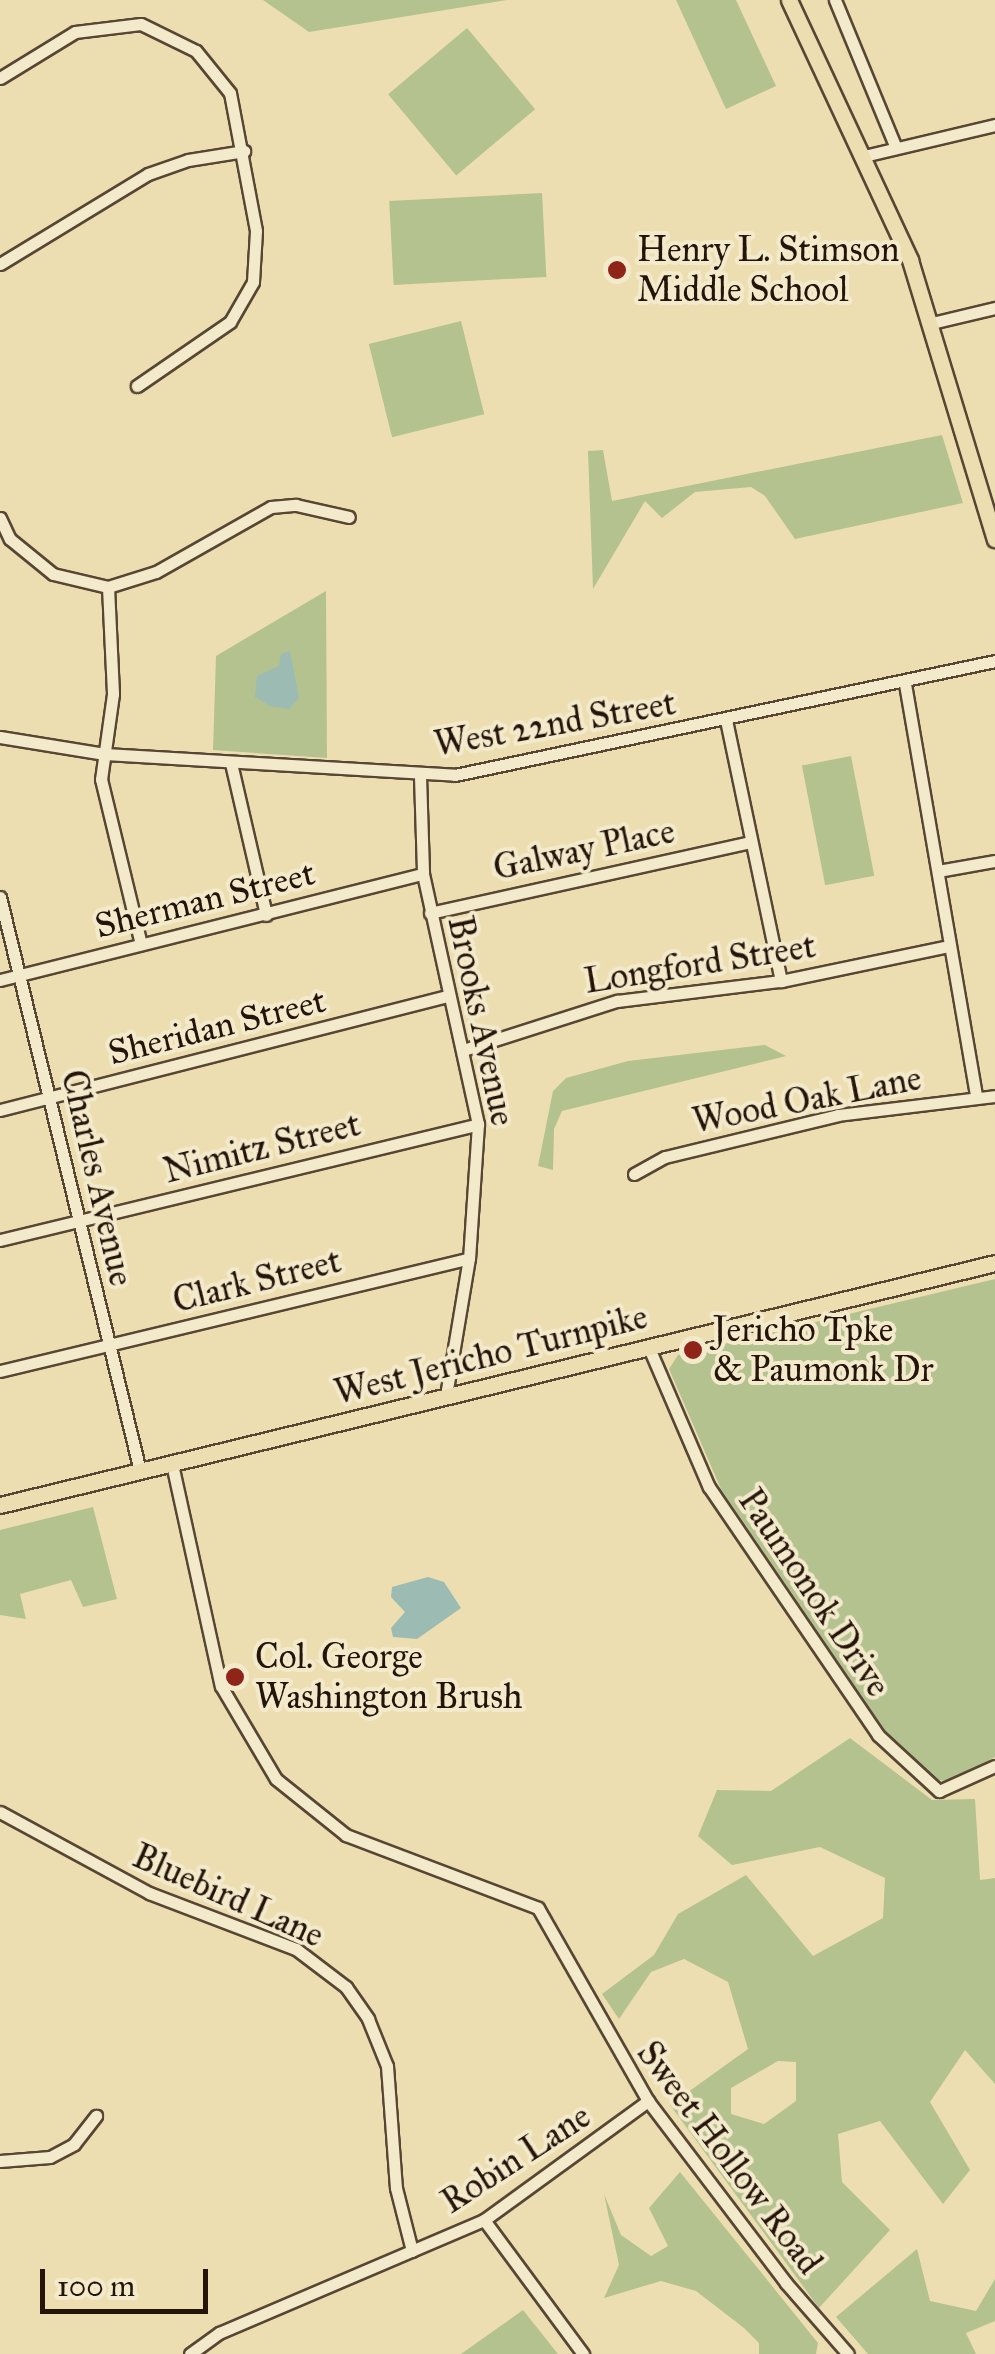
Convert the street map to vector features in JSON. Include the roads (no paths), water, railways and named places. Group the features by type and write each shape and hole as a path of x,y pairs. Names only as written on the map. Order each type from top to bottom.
{"main road":[{"path":"790,0 864,156 932,323 988,493 995,539"},
{"name":"West Jericho Turnpike","path":"0,1505 995,1263"}],"street":[{"path":"835,0 896,148"},
{"path":"0,78 75,32 141,24 171,35 216,69 230,93 244,152 258,257 244,305 211,338 137,386"},
{"path":"864,156 995,125"},
{"path":"0,264 148,174 188,160 244,152"},
{"path":"932,323 995,308"},
{"path":"0,518 10,539 53,574 108,587 156,572 271,507 296,504 349,517"},
{"path":"108,587 113,694 101,779 141,944"},
{"name":"West 22nd Street","path":"0,737 105,754 420,776 480,773 905,684 995,661"},
{"path":"905,684 976,1098"},
{"path":"726,720 781,981"},
{"path":"232,762 266,914"},
{"name":"Brooks Avenue","path":"420,776 423,874 478,1124 468,1258 446,1396"},
{"name":"Galway Place","path":"430,913 750,842"},
{"path":"938,871 995,861"},
{"name":"Sherman Street","path":"0,980 423,874"},
{"name":"Charles Avenue","path":"0,897 140,1471"},
{"name":"Longford Street","path":"463,1050 617,1001 781,981 949,946"},
{"name":"Sheridan Street","path":"0,1110 448,996"},
{"name":"Wood Oak Lane","path":"634,1174 665,1157 838,1114 995,1096"},
{"name":"Nimitz Street","path":"0,1240 478,1124"},
{"name":"Clark Street","path":"0,1372 468,1258"},
{"name":"Paumonok Drive","path":"650,1348 708,1487 878,1735 939,1791 995,1766"},
{"name":"Sweet Hollow Road","path":"172,1464 221,1686 276,1779 311,1812 360,1842 538,1908 648,2101 786,2283 848,2354"},
{"name":"Bluebird Lane","path":"0,1812 149,1893 296,1949 346,1987 368,2019 387,2066 396,2188 412,2252"},
{"name":"Robin Lane","path":"190,2354 219,2332 484,2220 648,2101"},
{"path":"0,2161 50,2157 74,2144 96,2116"},
{"path":"484,2220 583,2354"}],"water":[{"path":"290,651 299,698 289,709 270,706 255,697 257,676 279,666 281,654"},
{"path":"428,1577 444,1582 461,1608 417,1639 393,1637 391,1628 405,1612 391,1597 392,1587"}],"place":[{"name":"Henry L. Stimson Middle School","path":"617,270"},
{"name":"Jericho Tpke & Paumonk Dr","path":"693,1350"},
{"name":"Col. George Washington Brush","path":"235,1677"}]}
